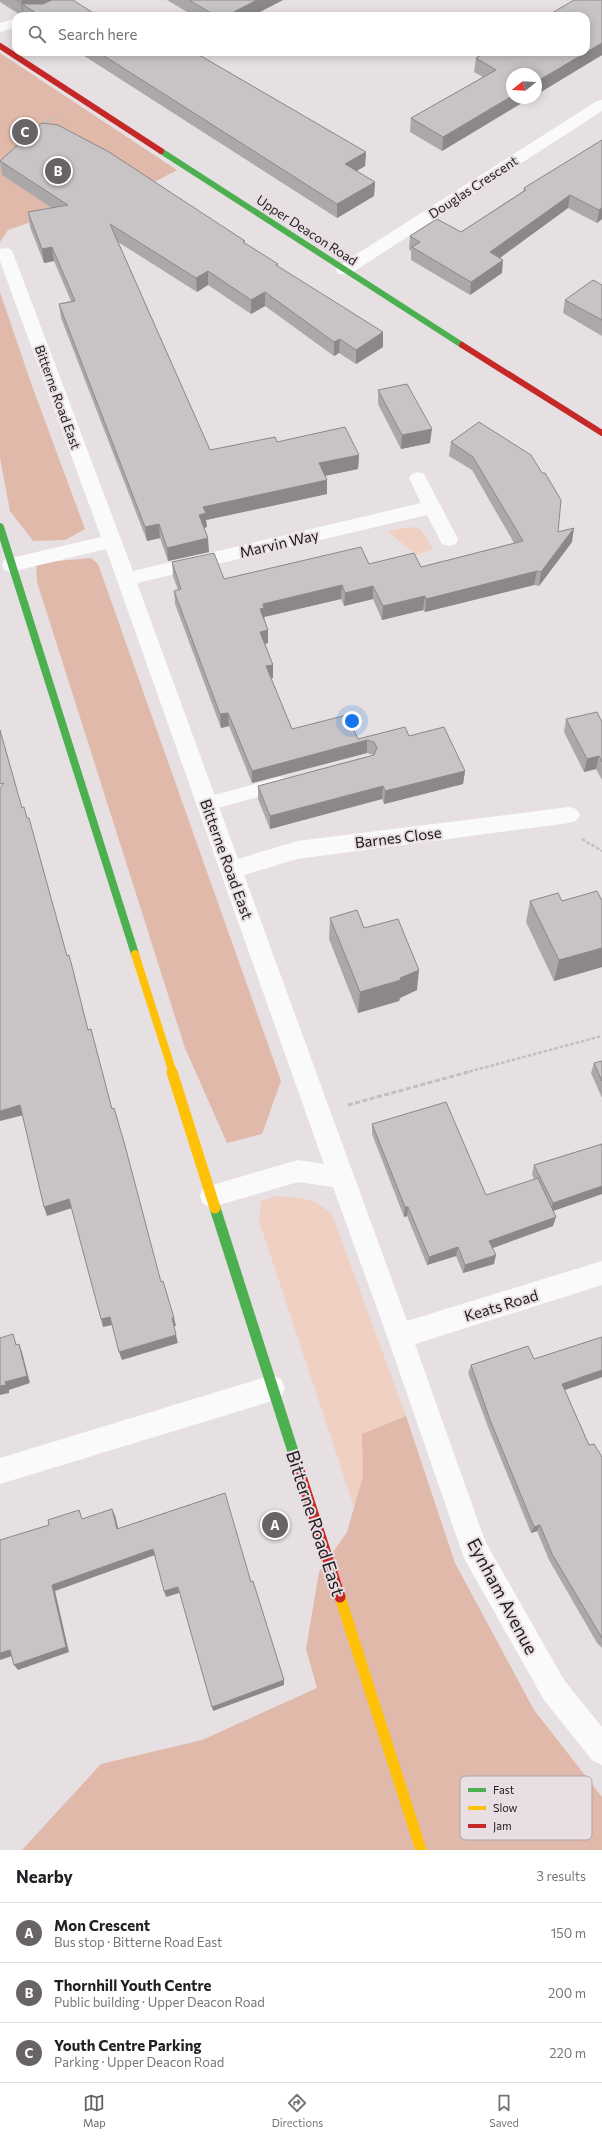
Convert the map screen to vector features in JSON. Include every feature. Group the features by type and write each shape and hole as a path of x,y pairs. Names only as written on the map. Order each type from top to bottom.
{"main road":[{"name":"Upper Deacon Road","path":"0,46 12,54"},
{"name":"Upper Deacon Road","path":"15,56 344,270 602,433"},
{"name":"Bitterne Road East","path":"0,527 272,1388 421,1850"}],"street":[{"path":"0,28 12,24"},
{"name":"Douglas Crescent","path":"344,270 602,104"},
{"name":"Bitterne Road East","path":"5,253 126,579 341,1177 400,1336"},
{"path":"418,478 448,539"},
{"name":"Marvin Way","path":"126,579 432,507"},
{"path":"12,565 112,541"},
{"name":"Barnes Close","path":"231,870 296,850 568,815"},
{"path":"212,1196 298,1171 341,1177"},
{"name":"Keats Road","path":"400,1336 602,1273"},
{"name":"Eynham Avenue","path":"400,1336 474,1548 554,1690 602,1750"},
{"path":"0,1471 272,1388"}],"lane":[{"path":"207,804 298,779"}],"path":[{"path":"318,1113 602,1036"}],"shaded area":[{"path":"0,53 177,170 115,203 65,210 8,230 0,242"},
{"path":"0,292 31,383 85,529 65,540 33,541 10,511 0,458"},
{"path":"413,527 421,530 433,549 417,555 388,532"},
{"path":"91,558 98,564 281,1081 262,1134 227,1143 185,1048 37,582 36,563"},
{"path":"277,1196 307,1199 319,1204 332,1214 406,1416 363,1434 363,1476 354,1507 259,1221 261,1201"},
{"path":"406,1416 455,1563 534,1710 586,1776 460,1776 460,1840 592,1840 592,1784 602,1797 602,1850 22,1850 101,1764 202,1740 317,1688 306,1649 319,1572 347,1532 363,1476 362,1434"}],"building":[{"path":"52,0 73,0 92,12 35,12 22,4 43,4"},
{"path":"189,0 257,0 234,12 209,12"},
{"path":"574,0 602,0 602,43 590,50 590,12 554,12"},
{"path":"104,56 201,56 366,152 345,164 375,182 337,204"},
{"path":"480,56 580,56 542,78 542,68 506,68 506,100 443,137 411,118 496,70 476,58"},
{"path":"42,123 58,125 109,152 245,241 243,242 278,264 276,265 383,332 356,350 340,339 334,342 265,292 251,300 208,271 196,278 110,224 210,450 275,437 277,442 345,427 359,455 319,463 327,480 203,507 206,513 199,515 208,538 167,548 159,524 145,527 59,304 75,301 52,247 42,249 28,212 68,205 0,161"},
{"path":"602,140 602,208 599,210 570,195 490,252 503,260 471,282 412,247 420,242 410,236 437,219 461,232 526,190 524,188"},
{"path":"593,280 602,285 602,320 565,300"},
{"path":"407,384 432,429 402,435 378,390"},
{"path":"479,422 531,455 542,473 545,473 561,500 558,532 574,528 541,572 537,571 426,599 425,596 383,606 373,586 345,593 342,585 263,604 264,608 260,609 268,630 260,632 273,665 266,666 292,729 347,715 358,739 405,727 409,736 444,727 465,771 385,791 383,786 270,816 258,786 374,755 377,748 374,742 367,740 252,771 228,713 220,714 174,591 181,589 172,562 214,553 224,579 361,547 369,564 414,553 421,567 523,541 473,457 451,442"},
{"path":"597,712 602,722 602,762 599,756 587,759 566,719"},
{"path":"0,730 22,808 24,807 27,818 29,818 67,956 69,955 88,1030 91,1029 112,1109 114,1108 124,1142 161,1282 163,1281 174,1318 172,1318 176,1335 119,1352 110,1317 101,1319 69,1199 44,1207 20,1105 0,1111 0,788 4,783 0,784"},
{"path":"597,891 602,901 602,948 559,960 530,901 558,893 562,901"},
{"path":"357,910 364,928 398,919 419,970 400,978 401,980 360,992 330,918"},
{"path":"602,1061 602,1081 594,1063"},
{"path":"446,1102 486,1195 538,1178 556,1217 489,1241 496,1255 465,1265 458,1247 429,1257 408,1207 405,1207 372,1124"},
{"path":"602,1144 602,1186 553,1203 534,1165"},
{"path":"13,1334 16,1345 19,1344 27,1376 5,1382 6,1385 0,1386 0,1338"},
{"path":"602,1337 602,1370 562,1384 589,1445 594,1444 602,1457 602,1638 552,1554 540,1525 534,1527 490,1420 471,1365 528,1346 534,1359"},
{"path":"225,1493 251,1582 253,1581 284,1680 212,1707 178,1587 164,1591 153,1549 52,1585 66,1647 14,1665 10,1650 0,1653 0,1540 49,1525 48,1520 79,1510 82,1519 112,1509 117,1529"}],"traffic: fast":[{"path":"161,151 462,345"},
{"path":"0,527 135,954"},
{"path":"215,1208 298,1467"}],"traffic: slow":[{"path":"135,954 215,1208"},
{"path":"340,1597 421,1850"}],"traffic: jam":[{"path":"0,46 12,54"},
{"path":"15,56 161,151"},
{"path":"462,345 602,433"},
{"path":"298,1467 340,1597"}],"place":[{"name":"Youth Centre Parking","path":"25,132"},
{"name":"Thornhill Youth Centre","path":"58,171"},
{"name":"Mon Crescent","path":"275,1525"}]}
